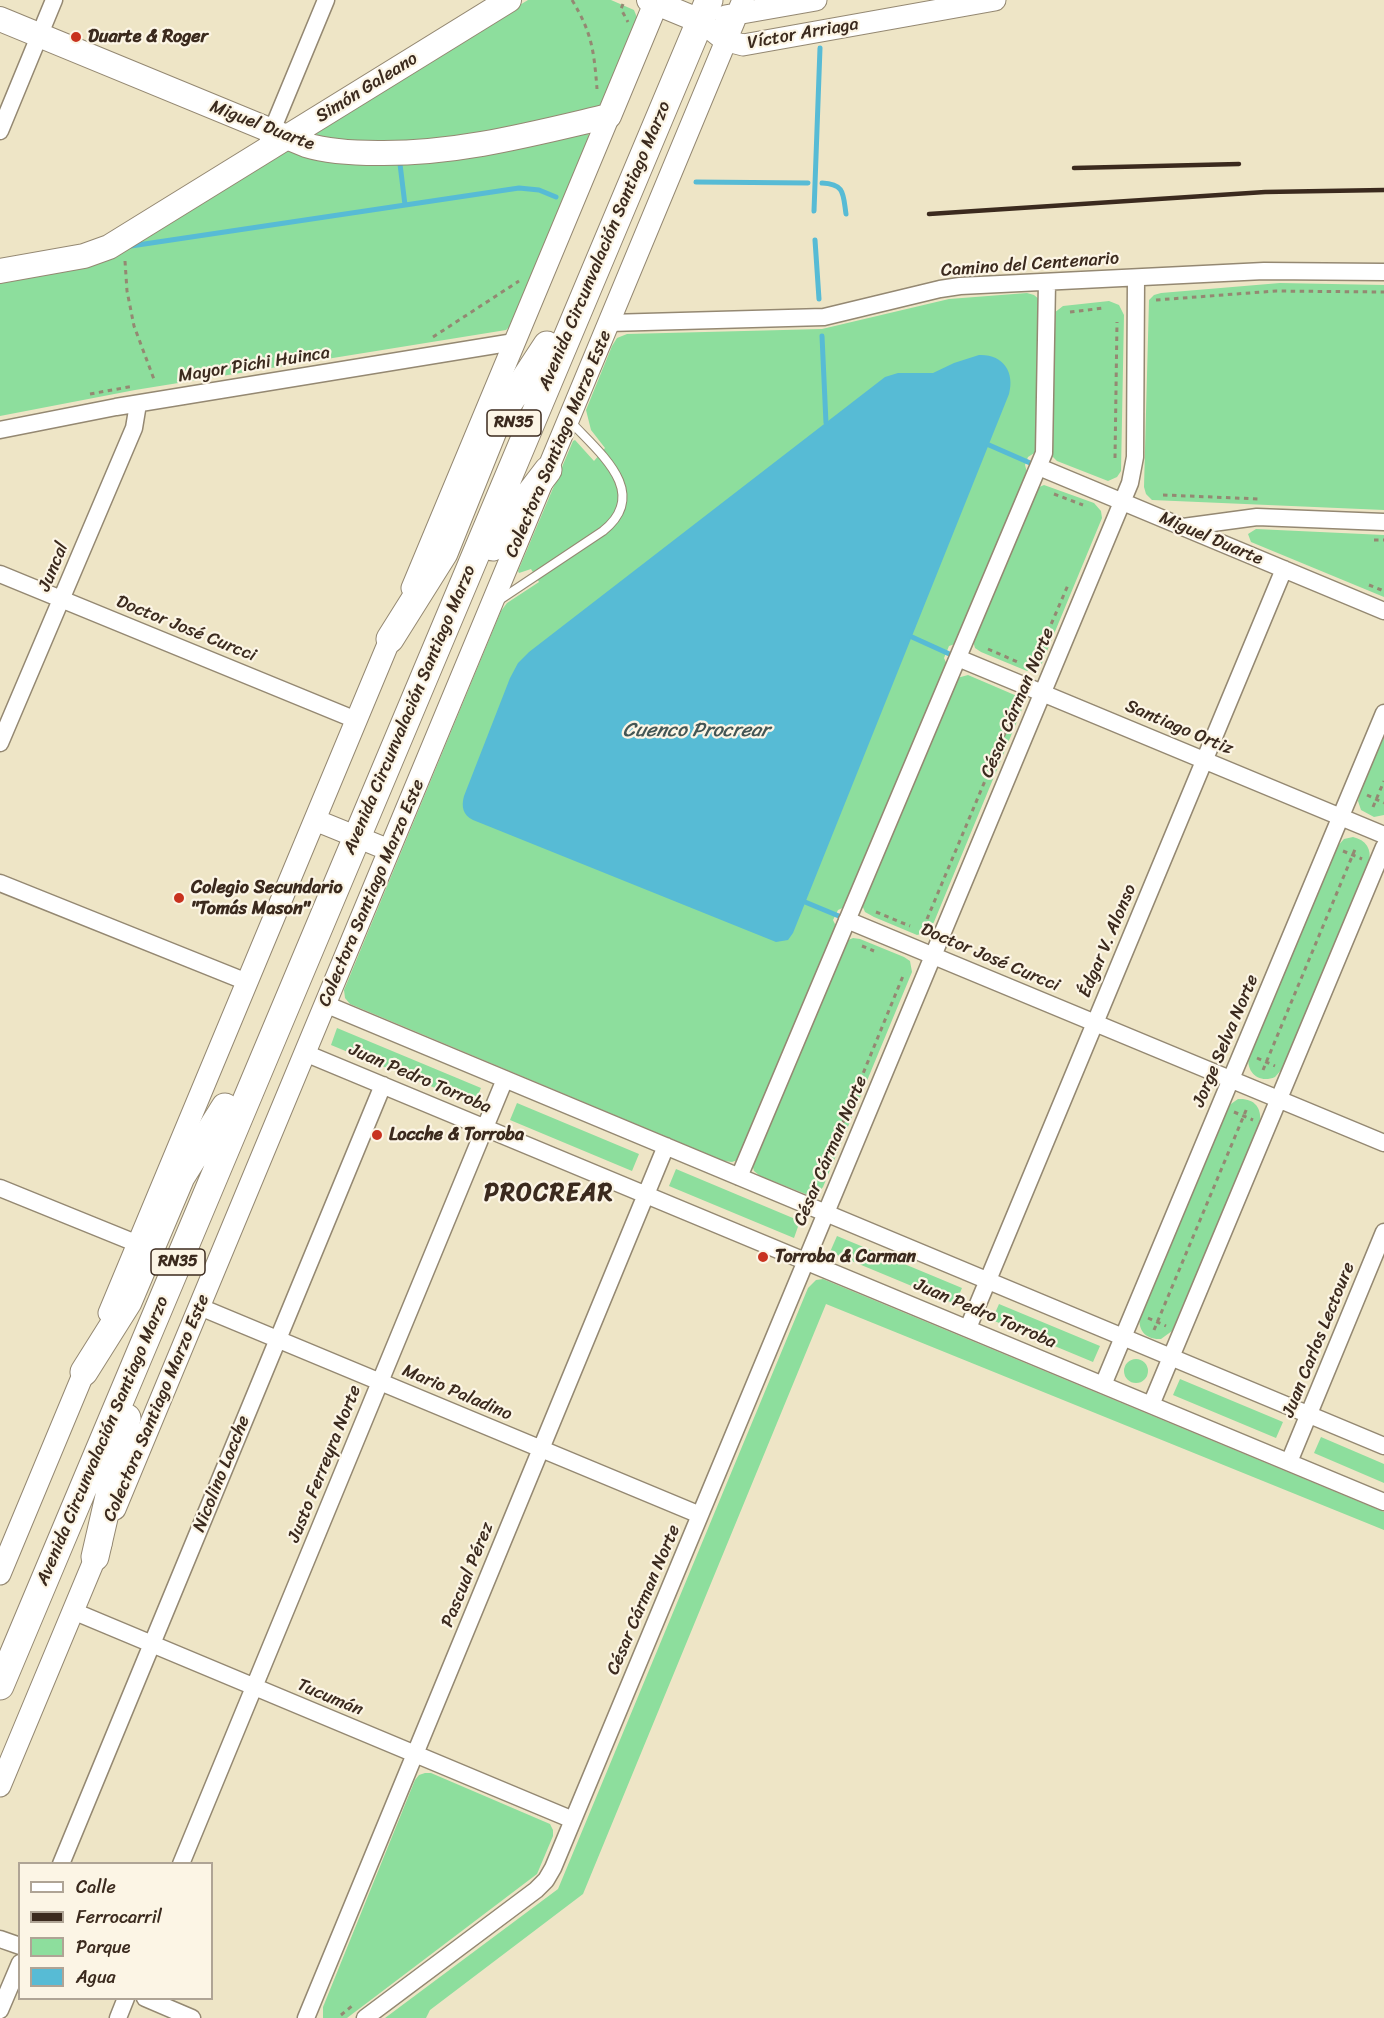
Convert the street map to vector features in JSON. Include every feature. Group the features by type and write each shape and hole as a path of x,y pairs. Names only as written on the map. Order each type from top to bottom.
{"highway":[{"name":"Avenida Circunvalación Santiago Marzo","path":"0,1686 217,1169 349,834 547,345 697,9"},
{"name":"Avenida Circunvalación Santiago Marzo","path":"0,1640 225,1107 349,834 389,761 697,9"},
{"path":"390,639 444,553 497,421 547,345"},
{"path":"389,761 439,673 500,534 548,470"},
{"path":"84,1372 128,1302 181,1177 225,1107"},
{"path":"95,1557 124,1429 183,1287 217,1169"}],"main road":[{"name":"Simón Galeano","path":"0,271 101,251 274,140 509,0"},
{"path":"603,106 654,1 697,9"},
{"name":"Miguel Duarte","path":"0,19 274,140 341,152 422,152 494,143 603,106"}],"street":[{"path":"0,131 54,0"},
{"path":"274,140 326,0"},
{"name":"Víctor Arriaga","path":"697,9 816,0"},
{"name":"Víctor Arriaga","path":"697,9 727,41 743,45 990,0"},
{"name":"Colectora Santiago Marzo Este","path":"0,1786 740,7"},
{"path":"0,1574 4,1551 138,1244 514,342 603,106"},
{"name":"Camino del Centenario","path":"609,323 824,317 950,288 1296,270 1384,272"},
{"name":"César Cárman Norte","path":"365,2018 542,1885 550,1874 1132,478 1136,278"},
{"path":"739,1177 1039,467 1046,444 1047,282"},
{"name":"Mayor Pichi Huinca","path":"0,430 138,404 514,342"},
{"name":"Juncal","path":"0,743 134,428 138,404"},
{"name":"Miguel Duarte","path":"1039,467 1384,611"},
{"path":"1183,527 1257,517 1384,522"},
{"name":"Édgar V. Alonso","path":"968,1328 1284,569"},
{"name":"Doctor José Curcci","path":"0,574 356,720"},
{"name":"Santiago Ortiz","path":"958,658 1384,835"},
{"name":"Jorge Selva Norte","path":"1103,1384 1384,713"},
{"path":"315,820 389,850"},
{"path":"1151,1405 1384,848"},
{"path":"0,883 247,982"},
{"name":"Doctor José Curcci","path":"847,920 1384,1143"},
{"name":"Juan Pedro Torroba","path":"326,1004 1384,1446"},
{"name":"Juan Pedro Torroba","path":"305,1053 1384,1502"},
{"name":"Justo Ferreyra Norte","path":"181,1862 505,1079"},
{"name":"Nicolino Locche","path":"61,1862 383,1085"},
{"name":"Pascual Pérez","path":"306,2018 666,1146"},
{"path":"0,1188 138,1244"},
{"name":"Juan Carlos Lectoure","path":"1289,1462 1384,1232"},
{"name":"Mario Paladino","path":"200,1306 700,1515"},
{"name":"Tucumán","path":"73,1611 573,1820"},
{"path":"0,1938 18,1945"},
{"path":"0,2010 18,1967"},
{"path":"118,2018 125,2000"},
{"path":"150,2000 192,2018"}],"lane":[{"path":"492,604 603,531 615,520 621,509 622,490 616,472 569,420"}],"path":[{"path":"572,0 584,20 591,39 603,106"},
{"path":"124,238 127,291 134,326 155,382"},
{"path":"433,337 525,277"},
{"path":"1156,300 1276,291 1384,292"},
{"path":"1169,292 1169,299"},
{"path":"1070,312 1104,308"},
{"path":"1115,458 1117,322"},
{"path":"1054,494 1085,506"},
{"path":"1037,657 1070,580"},
{"path":"988,649 1020,663"},
{"path":"927,919 1013,714"},
{"path":"1373,807 1384,781"},
{"path":"1360,792 1384,803"},
{"path":"1263,1070 1356,847"},
{"path":"1336,848 1369,861"},
{"path":"876,912 910,926"},
{"path":"819,1181 903,976"},
{"path":"1249,1055 1282,1069"},
{"path":"1154,1330 1247,1108"},
{"path":"1227,1109 1260,1123"},
{"path":"1140,1315 1173,1329"},
{"path":"341,2015 359,2001"}],"green space":[{"path":"528,0 611,0 634,10 638,20 603,104 595,110 442,141 347,144 316,136 320,127"},
{"path":"588,132 589,136 515,321 506,330 135,390 0,416 0,282 75,268 285,151"},
{"path":"1280,283 1384,285 1384,510 1152,500 1146,494 1144,487 1149,300 1161,293"},
{"path":"1027,293 1040,300 1039,450 1028,457 1025,465 1028,476 958,643 949,646 944,658 948,667 847,906 838,910 833,920 838,930 738,1160 724,1161 350,1004 345,998 344,990 501,611 507,603 539,582 531,569 519,573 518,571 573,441 575,440 594,461 605,448 591,430 586,410 617,338 627,334 822,329 949,299"},
{"path":"1109,301 1119,305 1124,315 1121,471 1117,477 1108,481 1057,461 1052,456 1051,448 1054,313 1063,306"},
{"path":"1044,485 1094,503 1101,511 1102,518 1042,663 1038,669 1027,671 981,652 975,648 973,641 1037,488"},
{"path":"1256,529 1384,535 1384,597 1251,542 1248,534"},
{"path":"968,675 1017,696 1022,709 934,922 928,932 917,935 874,917 865,912 862,905 957,678"},
{"path":"1384,734 1384,815 1374,817 1361,810 1358,801"},
{"path":"1353,837 1361,840 1367,846 1370,853 1369,862 1282,1069 1275,1077 1259,1078 1249,1067 1249,1055 1336,848 1344,839"},
{"path":"853,938 904,957 910,961 912,972 823,1187 818,1193 808,1195 760,1176 754,1171 752,1164 846,941"},
{"path":"337,1028 481,1088 474,1104 331,1045"},
{"path":"1238,1099 1248,1100 1256,1105 1260,1112 1260,1123 1172,1331 1161,1339 1151,1338 1141,1329 1140,1315 1228,1106"},
{"path":"517,1103 639,1154 632,1171 510,1120"},
{"path":"676,1169 800,1221 794,1238 669,1186"},
{"path":"837,1236 962,1288 955,1304 830,1252"},
{"path":"823,1279 1384,1512 1384,1530 826,1304 583,1894 430,2010 426,2018 385,2018 558,1889 808,1288 816,1280"},
{"path":"999,1304 1100,1346 1093,1362 992,1320"},
{"path":"1136,1359 1141,1360 1147,1366 1147,1376 1141,1382 1136,1383 1131,1382 1125,1376 1124,1371 1125,1366 1131,1360"},
{"path":"1180,1379 1283,1422 1276,1438 1173,1395"},
{"path":"1321,1437 1384,1464 1384,1483 1314,1453"},
{"path":"431,1773 550,1824 553,1836 537,1874 347,2018 323,2018 323,2007 415,1780 419,1775"}],"water":[{"name":"Cuenco Procrear","path":"979,355 995,358 1005,366 1010,378 1009,394 793,933 788,940 776,942 467,816 463,807 464,796 510,678 518,663 529,652 885,377 898,373 933,373"}],"waterway":[{"path":"814,211 820,48"},
{"path":"400,164 405,205"},
{"path":"696,182 808,183"},
{"path":"822,183 835,185 842,191 846,214"},
{"path":"131,246 519,188 539,190 556,197"},
{"path":"815,240 819,299"},
{"path":"822,336 826,423"},
{"path":"989,445 1037,466"},
{"path":"912,637 956,657"},
{"path":"805,902 846,919"}],"railway":[{"path":"1074,168 1239,164"},
{"path":"929,214 1265,192 1384,190"}],"place":[{"name":"Duarte & Roger","path":"76,37"},
{"name":"Colegio Secundario \"Tomás Mason\"","path":"179,898"},
{"name":"Locche & Torroba","path":"377,1135"},
{"name":"Torroba & Carman","path":"763,1257"}],"district":[{"name":"PROCREAR","path":"549,1194"}]}
